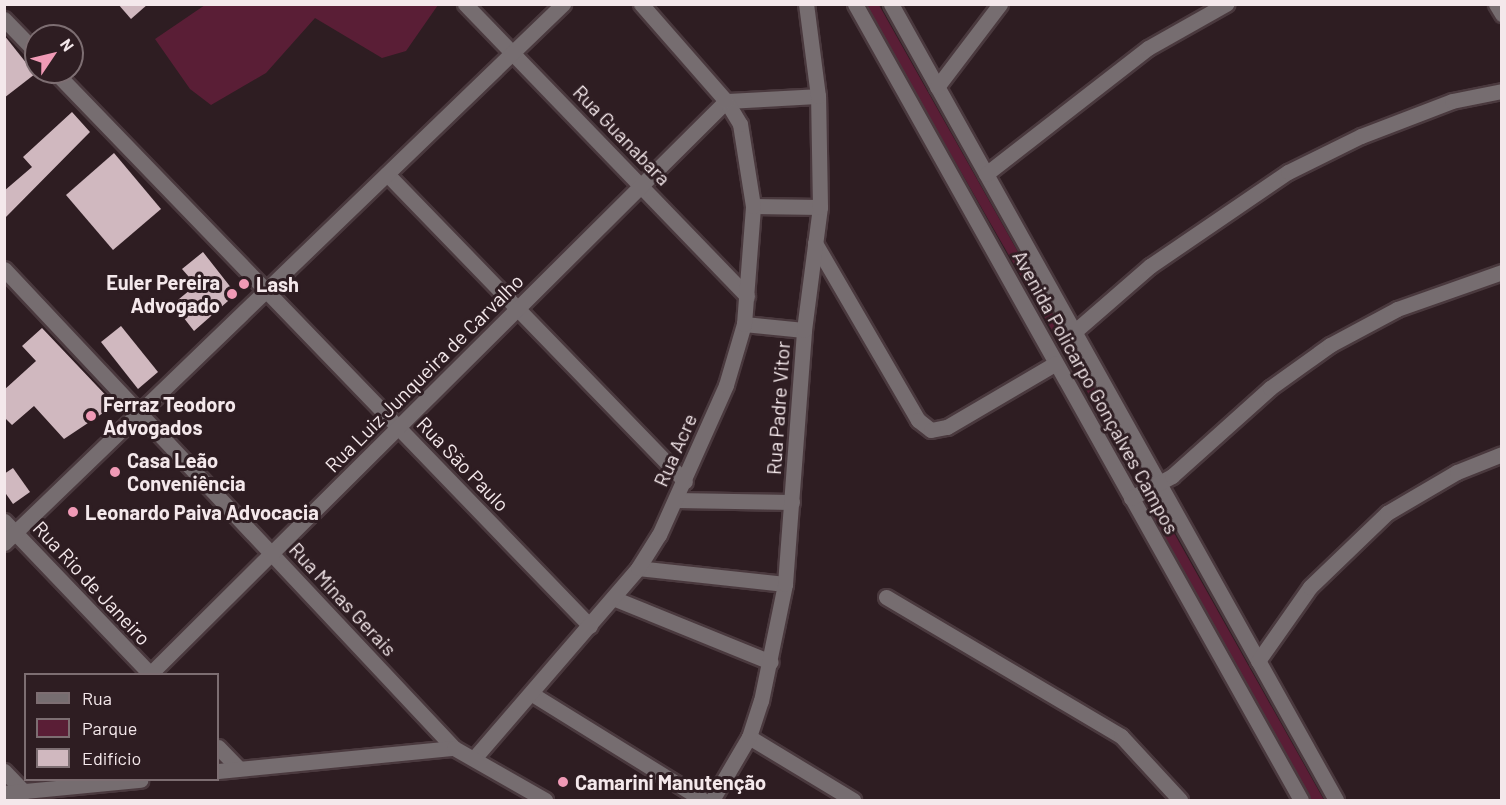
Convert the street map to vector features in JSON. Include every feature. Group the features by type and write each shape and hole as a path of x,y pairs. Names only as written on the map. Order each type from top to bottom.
{"street":[{"name":"Rua Guanabara","path":"465,4 747,296"},
{"path":"10,537 563,4"},
{"name":"Rua Acre","path":"476,756 532,694 638,568 685,481 726,385 744,324 753,206 748,155 726,100 641,4"},
{"name":"Avenida Policarpo Gonçalves Campos","path":"855,4 1301,801"},
{"name":"Avenida Policarpo Gonçalves Campos","path":"891,4 1336,801"},
{"path":"937,87 1000,4"},
{"path":"986,174 1148,48 1226,4"},
{"path":"1496,4 1502,14"},
{"name":"Rua Padre Vitor","path":"712,801 749,737 771,662 785,584 804,330 820,207 818,96 803,5"},
{"path":"4,19 24,40"},
{"name":"Rua São Paulo","path":"67,84 590,626"},
{"path":"1074,332 1150,266 1288,172 1361,136 1452,101 1502,91"},
{"path":"726,100 818,96"},
{"name":"Rua Luiz Junqueira de Carvalho","path":"152,673 726,100"},
{"path":"387,174 685,481"},
{"path":"753,206 820,207"},
{"path":"815,243 918,420 931,430 947,427 1056,363"},
{"name":"Rua Minas Gerais","path":"4,269 454,748"},
{"path":"1131,498 1158,483 1330,345 1398,309 1502,272"},
{"path":"744,324 804,330"},
{"path":"1258,661 1310,587 1387,513 1457,472 1502,454"},
{"path":"676,500 792,502"},
{"name":"Rua Rio de Janeiro","path":"4,521 10,537 148,673"},
{"path":"638,568 785,584"},
{"path":"886,597 1120,736 1180,801"},
{"path":"613,598 771,662"},
{"path":"532,694 703,801"},
{"path":"749,737 854,801"},
{"path":"219,748 239,769"},
{"path":"219,771 454,748 476,756 544,801"},
{"path":"4,771 26,792"},
{"path":"26,792 39,781"},
{"path":"4,793 130,781"}],"green space":[{"path":"205,5 438,5 406,51 382,58 315,18 266,73 211,105 190,89 155,39"},
{"path":"865,5 879,5 1134,458 1130,466"},
{"path":"1155,499 1324,800 1310,800 1146,504"}],"building":[{"path":"118,4 148,4 131,19"},
{"path":"4,35 24,60 24,83 4,98"},
{"path":"72,112 90,132 4,219 4,191 32,167 23,157"},
{"path":"114,153 161,209 113,250 66,195"},
{"path":"203,252 236,294 194,331 173,304 196,285 182,269"},
{"path":"121,326 158,372 138,389 101,342"},
{"path":"42,328 115,405 64,439 34,406 12,425 4,417 4,390 36,361 22,346"},
{"path":"13,468 30,492 13,504 4,491 4,474"}],"place":[{"name":"Lash","path":"244,284"},
{"name":"Euler Pereira Advogado","path":"232,294"},
{"name":"Ferraz Teodoro Advogados","path":"91,416"},
{"name":"Casa Leão Conveniência","path":"115,472"},
{"name":"Leonardo Paiva Advocacia","path":"73,512"},
{"name":"Camarini Manutenção","path":"563,782"}]}
